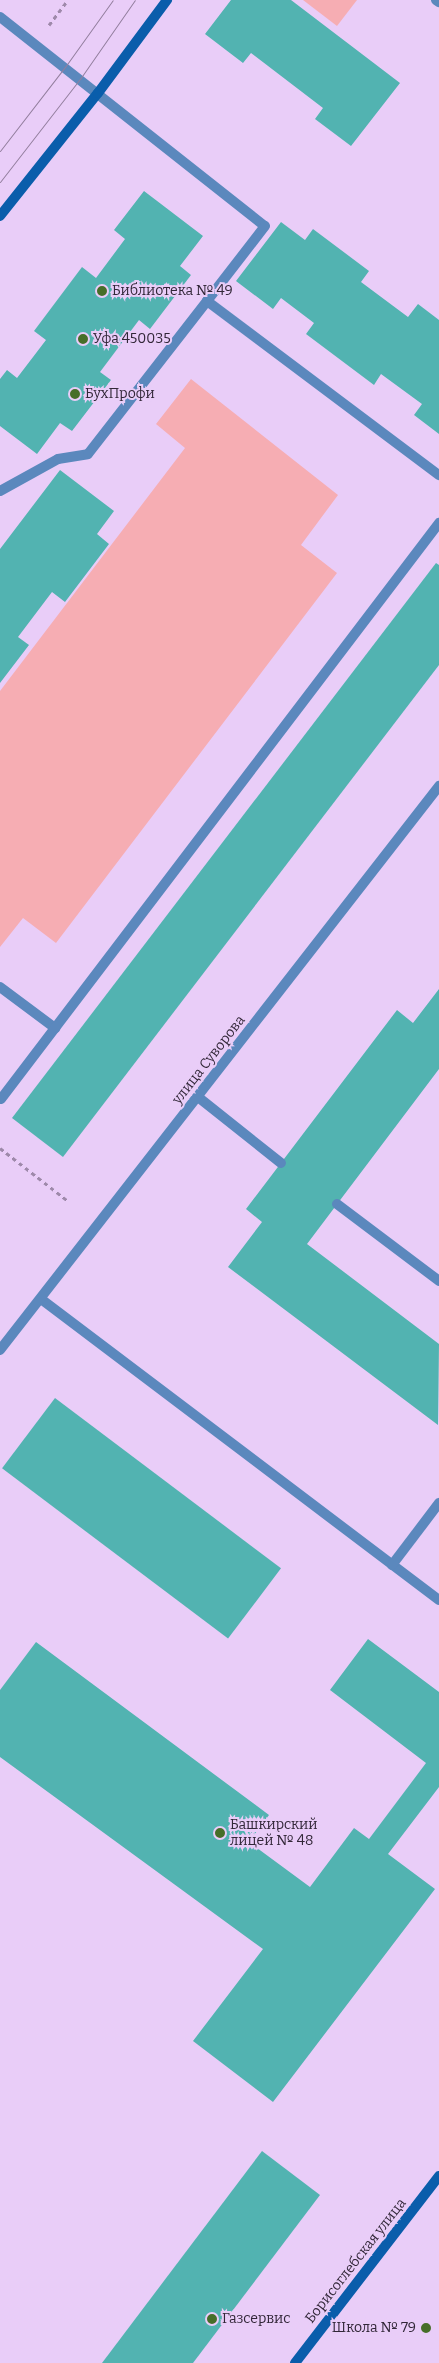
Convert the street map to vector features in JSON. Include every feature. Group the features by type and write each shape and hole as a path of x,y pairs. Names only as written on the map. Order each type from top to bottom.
{"main road":[{"path":"0,216 98,93 167,0"},
{"name":"Борисоглебская улица","path":"295,2363 439,2176"}],"street":[{"path":"0,17 265,226 88,454 58,459 0,491"},
{"path":"207,301 439,475"},
{"path":"0,1098 439,523"},
{"name":"улица Суворова","path":"0,1350 439,786"},
{"path":"0,987 55,1028"},
{"path":"198,1097 281,1162"},
{"path":"337,1204 439,1281"},
{"path":"41,1299 439,1600"},
{"path":"392,1565 439,1503"}],"path":[{"path":"34,44 68,0"},
{"path":"0,1148 68,1201"}],"shaded area":[{"path":"303,0 357,0 337,26"},
{"path":"191,379 338,495 301,545 337,573 56,943 23,918 0,947 0,691 185,448 156,424"}],"building":[{"path":"231,0 291,0 400,83 351,146 315,119 323,108 251,53 243,63 205,34"},
{"path":"144,191 203,236 180,266 191,275 150,329 139,320 100,372 111,380 72,431 60,423 37,454 0,426 0,379 7,370 17,378 46,340 34,331 82,267 96,278 125,239 114,230"},
{"path":"281,222 305,240 313,229 369,271 361,282 408,317 418,304 439,320 439,434 414,415 422,404 381,374 374,385 306,334 314,323 281,298 273,309 236,281"},
{"path":"60,470 114,511 97,534 109,544 65,602 52,592 18,637 29,645 0,683 0,549"},
{"path":"436,563 439,565 439,665 63,1157 12,1118"},
{"path":"439,989 439,1069 307,1244 439,1344 438,1425 228,1267 262,1222 246,1209 397,1010 413,1023"},
{"path":"55,1398 281,1568 228,1639 2,1468"},
{"path":"368,1639 439,1692 439,1787 388,1854 435,1889 273,2102 193,2041 263,1949 0,1757 0,1690 36,1642 269,1815 249,1842 310,1887 354,1828 369,1839 426,1763 330,1690"},
{"path":"262,2151 320,2195 193,2363 102,2363"}],"tram line":[{"path":"0,151 65,67 113,0"},
{"path":"0,182 80,79 135,0"}],"place":[{"name":"Библиотека № 49","path":"102,291"},
{"name":"Уфа 450035","path":"83,339"},
{"name":"БухПрофи","path":"75,394"},
{"name":"Башкирский лицей № 48","path":"220,1833"},
{"name":"Газсервис","path":"212,2319"},
{"name":"Школа № 79","path":"426,2328"}]}
